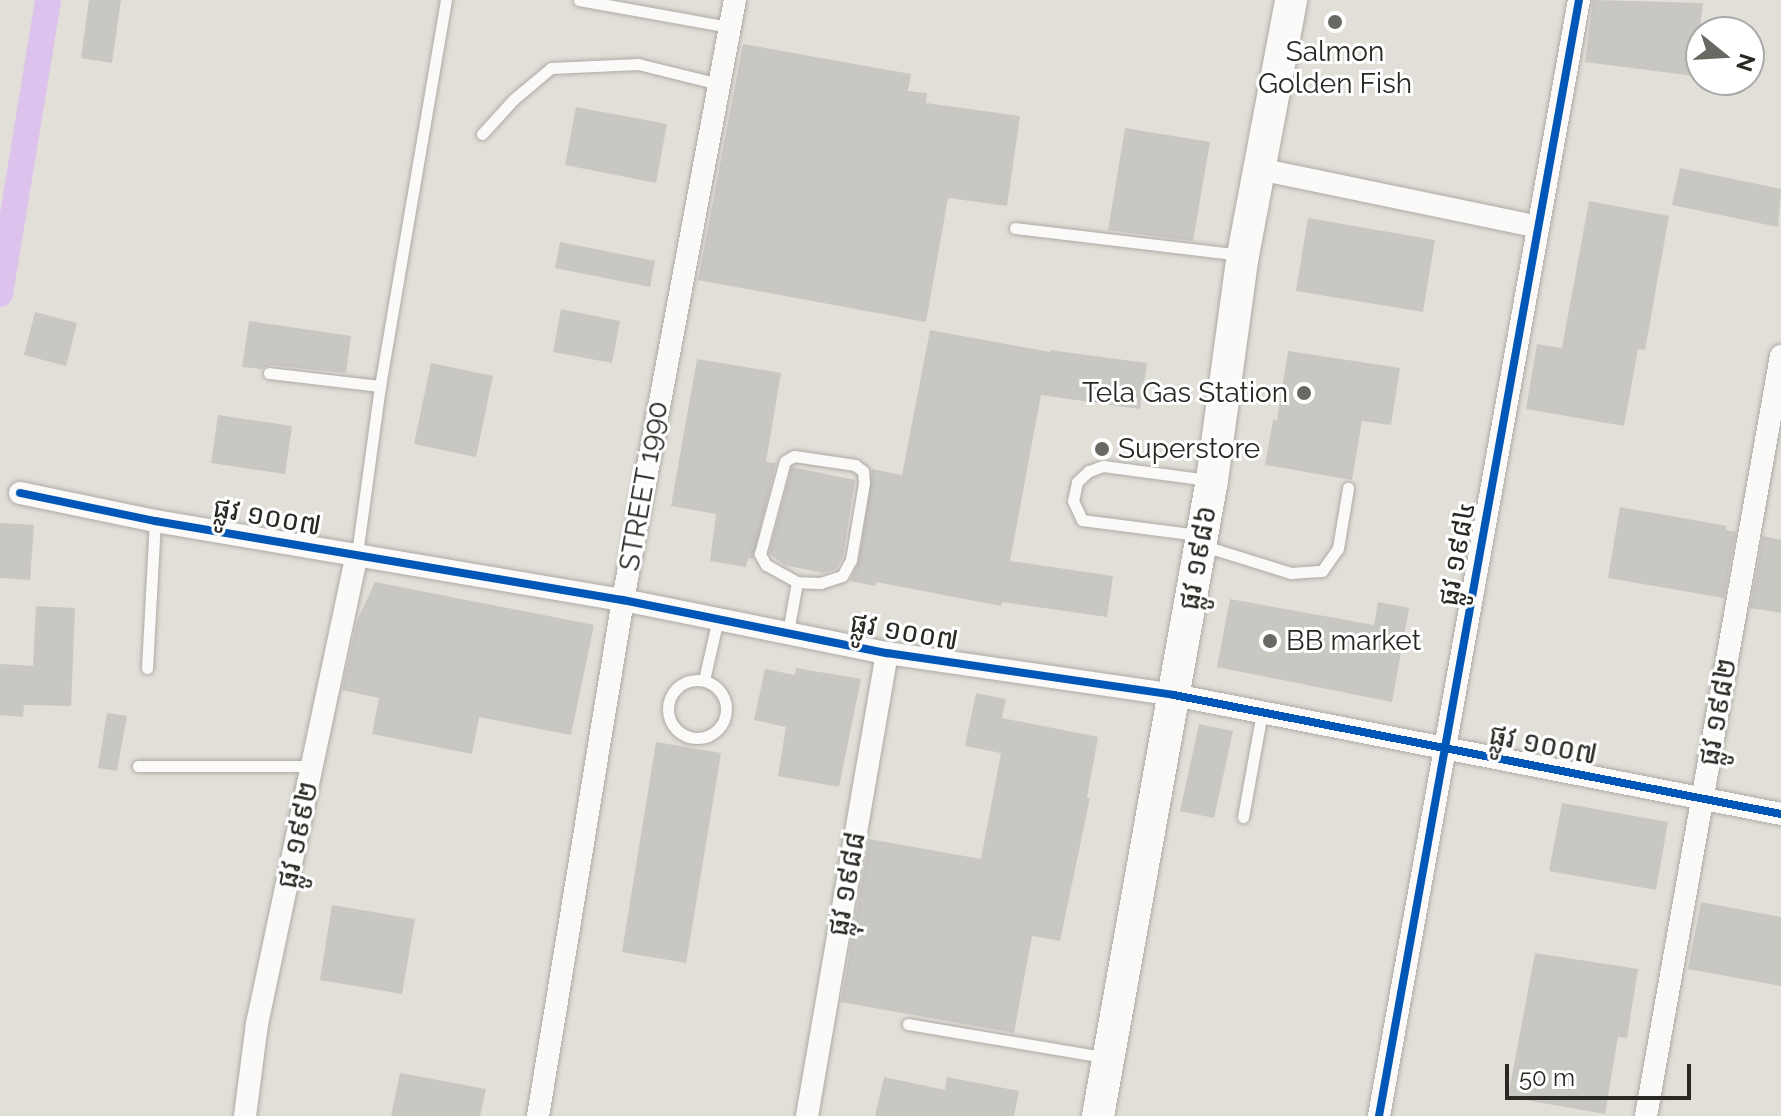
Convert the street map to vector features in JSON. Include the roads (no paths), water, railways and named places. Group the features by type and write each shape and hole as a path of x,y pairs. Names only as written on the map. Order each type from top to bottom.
{"main road":[{"name":"ផ្លូវ ១៩៨៦","path":"1098,1116 1212,480 1243,255 1291,0"}],"street":[{"name":"STREET 1990","path":"538,1116 623,600 735,0"},
{"name":"ផ្លូវ ១៩៨៤","path":"1379,1116 1579,0"},
{"path":"1259,169 1538,227"},
{"name":"ផ្លូវ ១៩៨២","path":"1646,1116 1781,356"},
{"name":"ផ្លូវ ១០០៧","path":"20,493 155,521 623,600 887,653 1174,695 1781,814"},
{"name":"ផ្លូវ ១៩៩២","path":"245,1116 257,1024 357,554"},
{"name":"ផ្លុវ ១៩៨៨","path":"807,1116 887,653"}],"lane":[{"path":"357,554 380,386 446,0"},
{"path":"579,0 729,27"},
{"path":"482,134 514,99 551,68 638,64 719,84"},
{"path":"1015,228 1243,255"},
{"path":"269,373 380,386"},
{"path":"794,456 814,456 855,465 863,471 864,483 851,560 842,576 821,583 797,582 766,565 760,554 785,461 794,456"},
{"path":"1212,480 1103,466 1089,471 1077,482 1073,501 1082,520 1201,540 1291,573 1322,571 1338,548 1348,488"},
{"path":"147,668 155,521"},
{"path":"788,632 797,582"},
{"path":"704,680 718,619"},
{"path":"694,680 704,680 719,690 724,698 724,717 713,733 695,738 678,731 672,723 668,704 677,688 694,680"},
{"path":"1243,817 1262,712"},
{"path":"138,766 312,766"},
{"path":"908,1024 1109,1058"}],"waterway":[{"path":"0,294 48,0"}],"place":[{"name":"Salmon Golden Fish","path":"1335,22"},
{"name":"Tela Gas Station","path":"1304,393"},
{"name":"Superstore","path":"1102,449"},
{"name":"BB market","path":"1270,641"}]}
